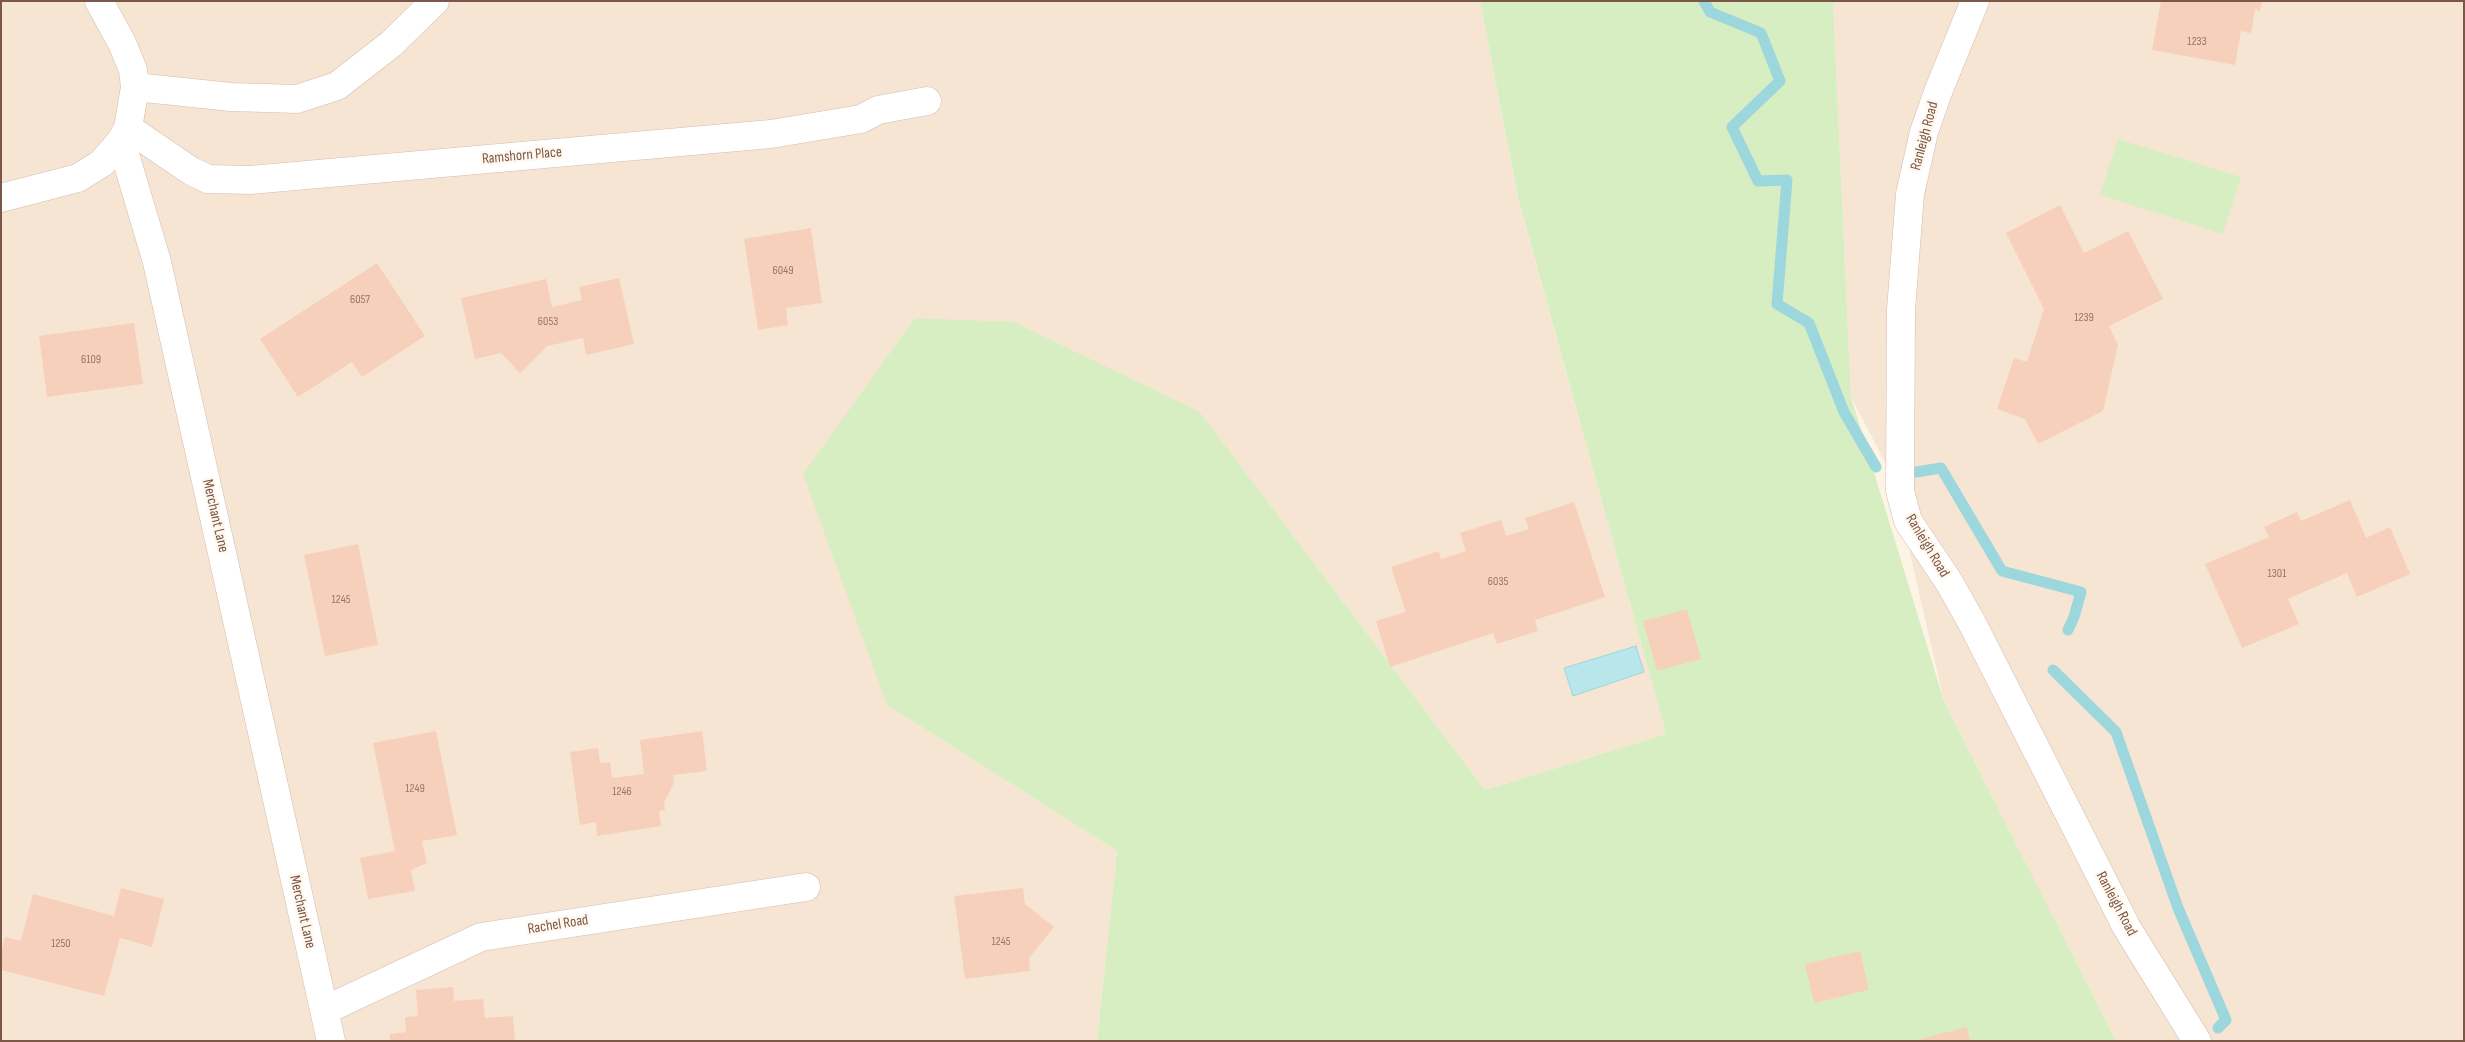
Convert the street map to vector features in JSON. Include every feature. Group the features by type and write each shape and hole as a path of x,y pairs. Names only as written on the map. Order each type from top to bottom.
{"street":[{"name":"Merchant Lane","path":"99,1 122,43 133,70 135,87 125,134 157,262 269,756 302,918 326,1010 332,1041"},
{"path":"135,87 231,97 297,99 337,86 391,44 435,1"},
{"name":"Ranleigh Road","path":"1975,1 1924,132 1910,194 1901,310 1900,491 1908,521 1949,582 1972,623 2127,928 2197,1041"},
{"name":"Ramshorn Place","path":"125,134 208,179 250,180 771,134 861,119 878,110 927,101"},
{"path":"1,198 78,178 102,163 125,134"},
{"name":"Rachel Road","path":"326,1010 482,937 806,887"}],"shaded area":[{"path":"1,1 1480,1 1518,199 1666,734 1485,790 1200,412 887,705 1117,851 1097,1041 1,1041"},
{"path":"1833,1 2464,1 2464,1041 2116,1041 1944,701 1911,558 1900,491 1851,397"}],"green space":[{"path":"1480,1 1833,1 1851,397 1944,701 2116,1041 1097,1041 1117,851 887,705 803,474 915,318 1014,322 1200,412 1485,790 1666,734 1518,198"},
{"path":"2118,139 2241,177 2223,234 2100,195"}],"water":[{"path":"1636,646 1644,672 1573,696 1564,668"}],"building":[{"path":"2161,1 2262,1 2260,11 2255,9 2251,33 2241,31 2235,65 2152,50"},
{"path":"2060,205 2084,253 2128,231 2163,299 2109,326 2118,345 2103,411 2038,444 2025,419 1997,409 2014,358 2027,362 2044,309 2006,233"},
{"path":"811,228 822,303 786,308 788,325 758,330 744,239"},
{"path":"377,263 425,336 362,377 352,362 298,397 260,339"},
{"path":"619,278 634,344 586,355 583,338 547,346 520,373 501,353 475,359 461,298 546,279 552,307 582,300 579,287"},
{"path":"134,323 143,384 47,397 39,336"},
{"path":"2350,500 2366,538 2390,527 2410,574 2357,597 2347,573 2288,599 2299,624 2242,648 2205,564 2269,537 2264,527 2297,512 2301,521"},
{"path":"1574,502 1605,597 1535,620 1538,631 1497,644 1493,633 1390,667 1376,621 1406,612 1391,567 1439,551 1441,559 1466,551 1460,533 1501,520 1506,536 1529,529 1525,518"},
{"path":"358,544 378,645 325,656 304,555"},
{"path":"1687,609 1701,659 1657,671 1643,621"},
{"path":"436,731 457,835 422,841 427,863 411,870 415,891 368,899 360,858 395,851 373,743"},
{"path":"702,731 707,771 673,775 674,783 664,802 665,810 659,811 661,826 597,836 596,822 580,825 570,752 598,748 600,763 610,762 612,778 644,774 640,740"},
{"path":"121,888 164,899 152,947 120,938 104,996 1,970 1,952 5,937 21,941 33,894 114,916"},
{"path":"1023,888 1025,904 1054,927 1029,958 1030,971 965,979 954,896"},
{"path":"1860,951 1869,990 1814,1003 1805,964"},
{"path":"453,987 454,1001 483,999 485,1018 513,1016 515,1041 390,1041 390,1034 406,1032 405,1017 418,1016 416,990"},
{"path":"1967,1027 1970,1041 1920,1041 1920,1039"}],"waterway":[{"path":"1704,1 1710,12 1761,33 1780,81 1732,127 1758,181 1787,180 1777,304 1809,323 1844,412 1876,467"},
{"path":"1916,472 1941,468 2002,571 2081,592 2068,630"},
{"path":"2053,670 2116,732 2178,908 2226,1020 2218,1028"}]}
